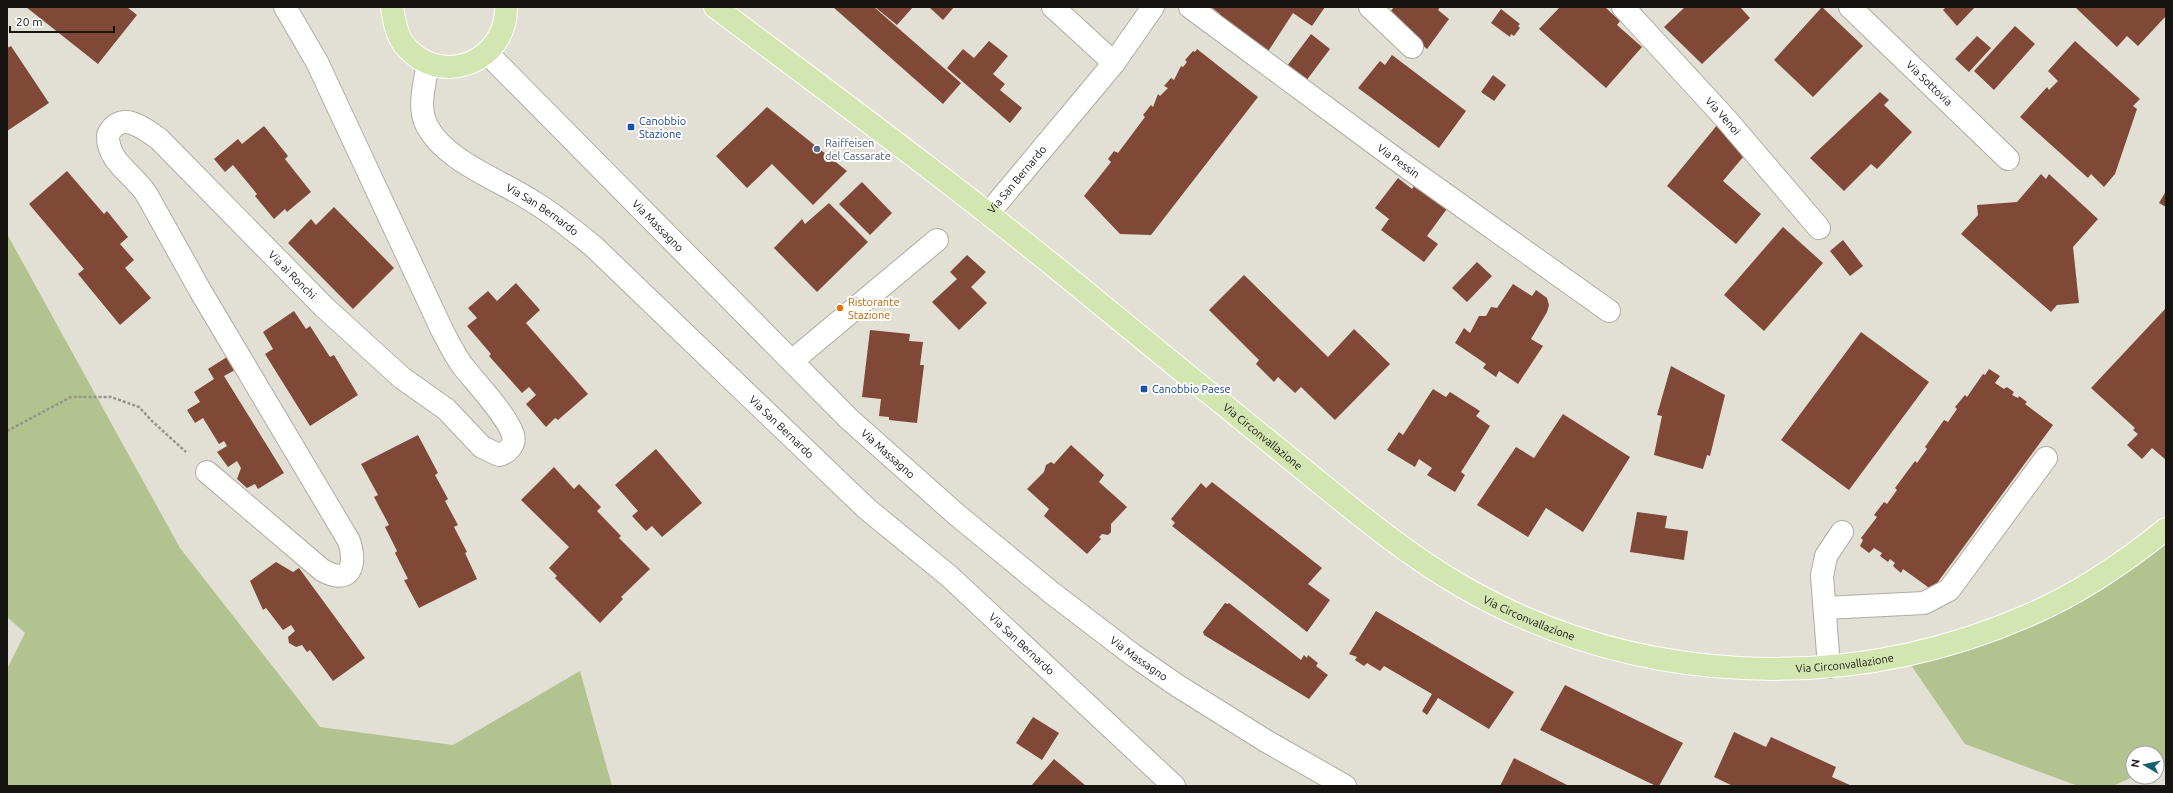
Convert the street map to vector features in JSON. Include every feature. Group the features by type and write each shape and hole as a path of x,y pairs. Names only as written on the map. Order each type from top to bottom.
{"main road":[{"path":"392,7 394,24 401,41 413,54 428,63 444,67 460,67 474,62 487,53 496,43 502,31 506,18 506,7"},
{"name":"Via San Bernardo","path":"715,7 988,214"},
{"name":"Via Circonvallazione","path":"988,214 1346,504 1419,560 1486,600 1569,636 1603,646 1650,658 1725,668 1770,670 1829,667 1904,655 1980,634 2033,614 2092,581 2140,550 2166,529"}],"street":[{"name":"Via ai Ronchi","path":"207,472 322,570 333,577 346,575 352,561 353,552 349,541 201,292 142,186 110,153 108,135 115,125 121,122 138,124 159,139 324,307 402,378 446,410 482,447 499,456 506,453 512,445 513,436 494,404 461,363 442,330 317,62 285,7"},
{"path":"1053,7 1114,63"},
{"name":"Via San Bernardo","path":"988,214 1114,63 1153,7"},
{"name":"Via Pessin","path":"1190,7 1397,160 1609,311"},
{"path":"1370,7 1412,47"},
{"name":"Via Venoi","path":"1623,7 1726,119 1819,228"},
{"name":"Via Sottovia","path":"1850,7 2008,159"},
{"name":"Via Massagno","path":"487,53 849,419 956,515 1095,626 1178,686 1266,741 1345,786"},
{"name":"Via San Bernardo","path":"428,63 423,92 422,111 426,125 442,146 455,156 532,200 593,246 867,509 954,582 1174,786"},
{"path":"792,361 937,240"},
{"path":"1825,608 1924,603 1949,590 2046,458"},
{"path":"1829,667 1822,576 1823,564 1842,532"}],"path":[{"path":"7,431 71,397 111,397 139,407 207,472"}],"green space":[{"path":"7,234 180,548 320,727 453,745 580,671 612,786 7,786 7,669 25,633 7,617"},
{"path":"2166,529 2166,767 2165,745 2125,745 2125,781 2113,786 2078,786 1965,744 1904,655 1980,634"}],"building":[{"path":"26,7 127,7 137,15 98,64"},
{"path":"833,7 874,7 961,83 943,104"},
{"path":"875,7 913,7 897,25"},
{"path":"929,7 954,7 943,20"},
{"path":"1211,7 1325,7 1312,26 1293,13 1267,53 1217,18 1220,14"},
{"path":"1394,7 1440,7 1438,10 1449,19 1427,49 1396,22 1390,12"},
{"path":"1560,7 1605,7 1620,21 1617,25 1642,47 1606,88 1539,29"},
{"path":"1685,7 1740,7 1750,18 1702,64 1664,27"},
{"path":"1822,7 1863,46 1813,97 1774,60"},
{"path":"1946,7 1975,7 1957,26 1943,10"},
{"path":"2075,7 2166,7 2166,16 2138,46 2127,36 2117,47"},
{"path":"1501,9 1520,24 1518,26 1520,28 1514,36 1511,34 1510,37 1491,23"},
{"path":"2015,26 2035,44 1994,90 1974,71"},
{"path":"1311,34 1330,49 1306,81 1287,66"},
{"path":"1977,36 1991,48 1969,72 1955,59"},
{"path":"989,41 1008,56 993,74 1005,84 1000,90 1022,108 1010,123 947,68 963,49 974,58"},
{"path":"2075,41 2140,99 2133,106 2137,109 2115,174 2104,187 2091,174 2088,178 2020,117 2047,87 2049,90 2058,81 2048,71"},
{"path":"11,46 49,103 7,131 7,48"},
{"path":"1197,49 1258,97 1151,235 1120,234 1084,196 1111,162 1108,159 1114,151 1118,153 1145,117 1143,115 1151,105 1153,107 1158,94 1160,96 1168,88 1164,86 1171,78 1174,80 1181,66 1183,67 1187,62 1185,60 1193,51 1195,52"},
{"path":"1392,55 1466,111 1439,148 1358,88 1380,61 1385,65"},
{"path":"1493,75 1506,85 1494,101 1481,92"},
{"path":"1880,92 1889,100 1884,105 1912,132 1877,169 1871,164 1844,191 1810,158"},
{"path":"767,107 847,171 813,205 772,164 747,188 716,156"},
{"path":"1718,124 1749,150 1723,181 1761,214 1736,244 1667,186"},
{"path":"264,126 288,156 285,159 311,192 287,212 285,209 274,219 255,196 257,194 233,165 225,172 214,159 238,139 242,144"},
{"path":"67,171 104,214 107,211 128,237 120,244 134,260 125,268 151,298 120,325 78,274 84,269 29,204"},
{"path":"2041,174 2046,179 2049,174 2098,219 2073,247 2079,303 2057,305 2051,312 1961,234 1978,215 1977,205 2017,202"},
{"path":"1398,178 1412,189 1417,182 1449,206 1427,236 1438,244 1424,262 1381,230 1389,219 1375,208"},
{"path":"862,182 892,213 870,235 839,204"},
{"path":"2166,191 2166,207 2159,203"},
{"path":"829,203 868,242 817,292 774,248 802,219 805,224"},
{"path":"334,207 394,268 353,309 288,243 311,219 316,225"},
{"path":"1783,227 1823,263 1764,331 1724,295"},
{"path":"1843,240 1863,266 1850,276 1830,251"},
{"path":"967,255 986,272 971,287 987,303 959,330 932,302 957,279 950,272"},
{"path":"1477,262 1492,276 1467,302 1452,288"},
{"path":"1244,275 1328,357 1354,329 1390,364 1335,420 1301,387 1295,393 1278,377 1274,382 1256,364 1259,360 1209,310"},
{"path":"516,283 540,310 526,323 588,394 558,420 555,418 546,427 526,404 536,395 529,387 522,393 489,356 491,354 467,326 477,318 468,308 488,291 497,301"},
{"path":"1513,284 1532,296 1536,290 1547,298 1549,305 1547,312 1531,339 1543,346 1518,384 1499,371 1496,377 1483,368 1486,364 1455,343 1464,328 1470,333 1479,316 1486,316 1491,307 1497,308"},
{"path":"2166,308 2166,460 2152,448 2142,459 2127,445 2138,434 2133,430 2135,428 2091,388"},
{"path":"294,311 306,329 310,326 330,357 334,355 358,395 310,426 265,354 273,349 263,332"},
{"path":"870,330 910,334 909,341 923,342 920,365 924,365 917,423 889,420 889,417 879,416 881,399 862,397"},
{"path":"1861,332 1929,382 1849,490 1781,440"},
{"path":"227,357 235,370 224,376 284,473 258,489 255,484 247,488 237,479 241,468 237,461 228,467 217,452 227,446 224,441 219,444 203,418 195,423 187,410 200,402 194,392 214,379 208,369"},
{"path":"1671,366 1725,395 1710,456 1707,455 1703,469 1654,455 1662,416 1657,415"},
{"path":"1989,369 2000,376 1995,383 2004,389 2007,387 2014,392 2012,395 2018,398 2019,396 2027,402 2025,404 2053,425 1932,590 1903,569 1901,573 1893,566 1895,563 1890,559 1888,562 1880,556 1882,553 1874,548 1869,553 1860,546 1863,540 1861,538 1877,517 1874,515 1884,502 1887,504 1897,490 1895,488 1915,461 1917,463 1927,449 1925,447 1944,420 1948,422 1957,409 1955,407 1965,395 1967,397 1983,374 1985,375"},
{"path":"1433,389 1446,397 1450,392 1480,411 1476,416 1490,426 1461,472 1465,475 1455,492 1427,475 1432,468 1419,459 1415,467 1387,450 1399,432 1403,435"},
{"path":"1563,414 1630,457 1583,532 1546,508 1528,537 1477,505 1516,447 1534,458"},
{"path":"418,435 438,473 435,475 448,499 445,501 458,525 454,527 467,552 465,553 477,579 419,608 404,580 408,579 395,553 397,551 385,527 389,525 374,497 378,495 361,464"},
{"path":"1071,445 1104,475 1099,482 1127,507 1111,524 1111,532 1108,535 1102,534 1099,537 1101,539 1087,554 1044,516 1049,509 1027,489 1044,472 1046,465 1051,462 1054,464"},
{"path":"656,449 702,503 662,537 652,526 646,531 632,516 638,511 615,485"},
{"path":"554,467 574,489 579,484 601,507 597,511 621,536 619,538 650,569 621,597 623,599 600,623 555,578 557,576 549,568 569,547 521,500"},
{"path":"1212,482 1322,568 1308,584 1330,600 1307,632 1172,526 1175,523 1171,519 1201,483 1206,488"},
{"path":"1637,512 1667,516 1665,528 1688,531 1684,560 1630,552"},
{"path":"276,562 293,572 299,568 365,658 333,681 310,650 307,652 302,645 296,647 289,643 288,637 295,631 291,625 283,630 266,608 263,610 250,581"},
{"path":"1225,603 1229,603 1301,660 1304,655 1307,658 1308,655 1318,663 1316,666 1328,675 1309,699 1204,635 1203,632"},
{"path":"1376,611 1514,692 1489,729 1438,698 1427,715 1422,711 1432,694 1384,666 1380,671 1367,663 1364,666 1355,660 1357,657 1349,654"},
{"path":"1565,685 1683,743 1659,786 1656,786 1540,730"},
{"path":"1033,717 1059,733 1042,760 1016,743"},
{"path":"1734,732 1766,747 1771,737 1836,767 1832,777 1852,786 1733,786 1714,777"},
{"path":"1514,758 1569,786 1500,786"},
{"path":"1054,759 1086,786 1031,786"}],"place":[{"name":"Canobbio Stazione","path":"631,127"},
{"name":"Raiffeisen del Cassarate","path":"817,149"},
{"name":"Ristorante Stazione","path":"840,308"},
{"name":"Canobbio Paese","path":"1144,389"}]}
